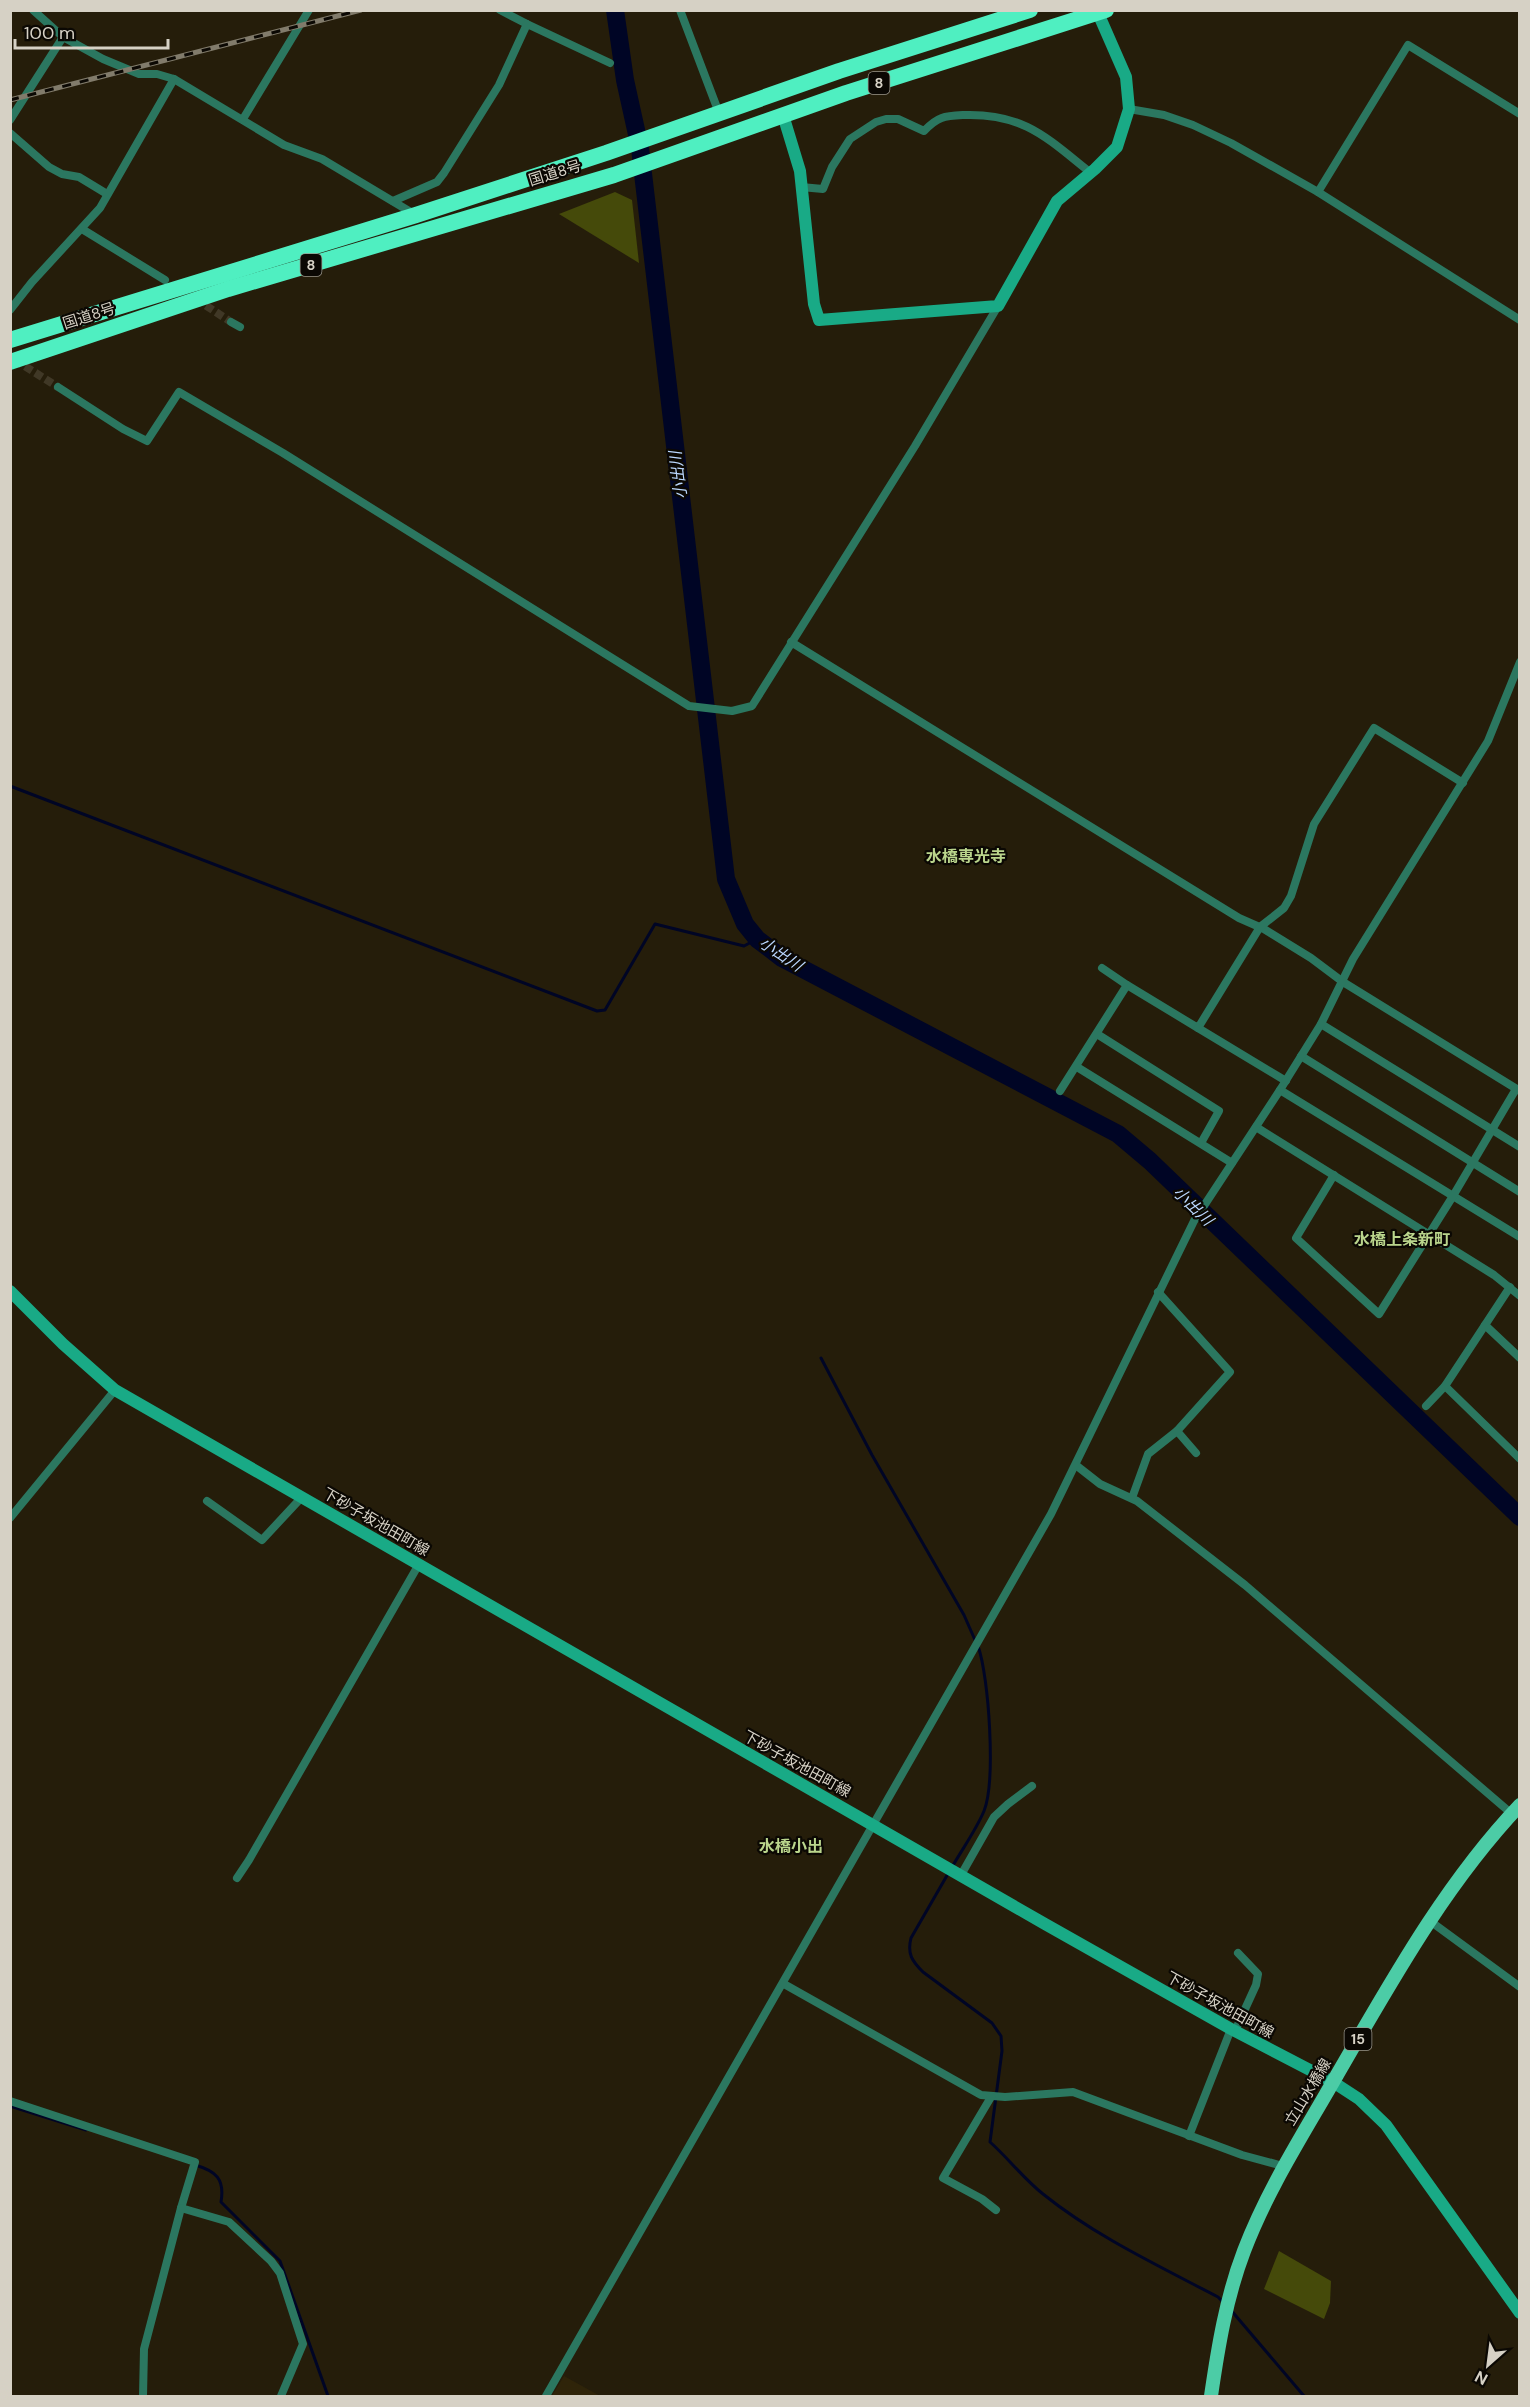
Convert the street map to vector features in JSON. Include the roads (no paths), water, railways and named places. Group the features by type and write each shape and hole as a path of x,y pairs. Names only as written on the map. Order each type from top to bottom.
{"highway":[{"name":"国道8号","path":"10,340 416,215 606,153 839,71 1030,10"},
{"name":"国道8号","path":"10,362 228,289 614,175 783,115 1100,11"}],"main road":[{"path":"783,115 800,171 814,304 819,320 998,306 1057,201 1117,147 1129,110 1126,77 1100,11"},
{"name":"下砂子坂池田町線","path":"10,1291 63,1344 116,1390 961,1875 1233,2030 1333,2082 1359,2099 1386,2125 1520,2313"},
{"name":"立山水橋線","path":"1211,2397 1219,2341 1244,2252 1283,2166 1430,1921 1463,1873 1516,1810"}],"street":[{"path":"33,10 63,37 103,59 138,74 158,74 174,79 284,145 322,159 416,215"},
{"path":"243,119 309,10"},
{"path":"500,10 610,63"},
{"path":"681,10 719,113"},
{"path":"393,201 436,182 444,173 499,85 527,24"},
{"path":"10,120 63,37"},
{"path":"1318,192 1408,45 1520,114"},
{"path":"10,310 32,282 99,208 174,79"},
{"path":"1129,110 1164,115 1193,125 1318,192 1520,320"},
{"path":"801,187 824,189 832,167 850,139 886,119 898,118 924,131 941,116 988,115 1017,121 1040,132 1091,172"},
{"path":"10,133 49,167 62,174 79,177 107,194"},
{"path":"82,229 165,280"},
{"path":"58,387 99,414 147,441 179,393 283,453 689,706 732,711 752,706 915,446 998,306"},
{"path":"231,322 240,327"},
{"path":"791,642 1239,918 1260,927 1311,958 1343,982 1518,1090 1379,1314 1296,1238 1334,1175"},
{"path":"546,2397 1051,1514 1077,1466 1158,1292 1194,1221 1286,1082 1321,1024 1353,959 1463,783 1496,724 1520,662"},
{"path":"1198,1028 1260,927 1284,908 1291,896 1314,824 1374,728 1463,783"},
{"path":"1102,968 1286,1082"},
{"path":"1060,1091 1127,985"},
{"path":"1321,1024 1520,1147"},
{"path":"1097,1034 1219,1111 1201,1143"},
{"path":"1301,1056 1520,1192"},
{"path":"1077,1067 1232,1163"},
{"path":"1280,1090 1520,1237"},
{"path":"1256,1127 1430,1235 1510,1287 1520,1296"},
{"path":"1426,1406 1445,1386 1510,1287"},
{"path":"1132,1498 1148,1454 1177,1431 1230,1372 1158,1292"},
{"path":"1485,1325 1520,1358"},
{"path":"1445,1386 1520,1458"},
{"path":"10,1518 116,1390"},
{"path":"1177,1431 1196,1453"},
{"path":"1077,1466 1100,1484 1132,1498 1263,1600 1516,1810"},
{"path":"207,1501 262,1540 302,1497"},
{"path":"237,1878 420,1564"},
{"path":"961,1875 994,1817 1032,1786"},
{"path":"1430,1921 1520,1987"},
{"path":"1189,2136 1233,2030 1256,1985 1258,1974 1238,1953"},
{"path":"784,1984 981,2095 991,2097 1073,2092 1242,2155 1283,2166"},
{"path":"991,2097 943,2178 982,2199 996,2210"},
{"path":"10,2101 195,2162 144,2349 143,2397"},
{"path":"181,2208 230,2222 272,2261 280,2273 303,2344 281,2397"}],"waterway":[{"name":"小出川","path":"615,10 625,80 640,148 726,879 745,924 757,939 782,958 1118,1134 1150,1161 1520,1517"},
{"path":"10,786 597,1011 605,1010 655,924 744,946 757,939"},
{"path":"821,1358 872,1455 964,1615 975,1640"},
{"path":"952,1867 981,1818 988,1797 990,1729 985,1681 978,1646"},
{"path":"949,1872 911,1938 910,1953 913,1961 923,1972 992,2023 1001,2036 1002,2051 990,2142 1036,2188 1063,2209 1106,2237 1218,2297 1223,2302"},
{"path":"10,2106 86,2130"},
{"path":"195,2165 214,2173 222,2187 221,2202 280,2261 328,2396"},
{"path":"1230,2309 1304,2396"}],"tunnel":[{"path":"196,299 231,322"},
{"path":"15,360 58,387"}],"railway":[{"path":"10,100 361,10"}],"district":[{"name":"水橋専光寺","path":"966,856"},
{"name":"水橋上条新町","path":"1402,1239"},
{"name":"水橋小出","path":"791,1846"}]}
